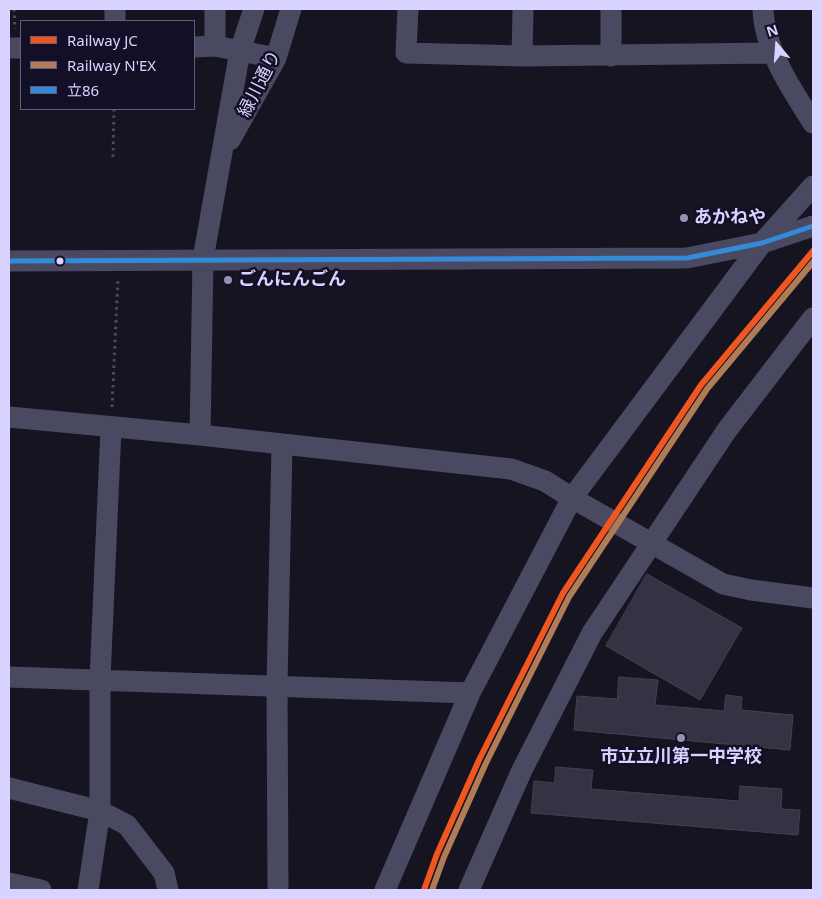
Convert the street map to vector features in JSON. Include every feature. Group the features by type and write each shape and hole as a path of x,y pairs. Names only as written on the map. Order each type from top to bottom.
{"street":[{"path":"215,9 216,46"},
{"name":"緑川通り","path":"200,435 203,259 240,51 254,9"},
{"name":"緑川通り","path":"221,156 276,58 291,9"},
{"path":"408,9 406,53 522,56 773,53"},
{"path":"522,56 523,9"},
{"path":"611,9 611,56"},
{"path":"763,9 763,20 773,53 813,123"},
{"path":"195,47 216,46 276,58"},
{"path":"385,890 470,693 572,498 642,401 762,243 813,186"},
{"path":"9,261 203,259 652,260 705,256 762,243 813,226"},
{"path":"469,890 522,770 592,633 649,541 727,430 813,318"},
{"path":"9,418 200,435 511,469 545,481 723,584 751,590 813,598"},
{"path":"88,890 100,811 100,679 111,428"},
{"path":"278,890 276,686 282,444"},
{"path":"9,677 470,693"},
{"path":"9,788 100,811 127,824 164,873 168,890"},
{"path":"9,883 41,890"}],"path":[{"path":"113,157 114,110"},
{"path":"111,428 119,260"}],"building":[{"path":"647,574 742,628 700,700 606,646"},
{"path":"619,677 658,680 655,705 724,711 726,695 742,697 741,710 793,715 790,750 574,730 577,696 617,699"},
{"path":"556,767 593,770 591,789 739,801 740,786 782,789 781,809 800,810 798,835 531,813 534,781 554,783"}],"rail line":[{"name":"JC","path":"424,890 437,854 479,760 563,593 701,385 813,251"},
{"name":"N'EX","path":"432,890 444,857 486,763 569,597 707,389 813,262"}],"transit line":[{"name":"立86","path":"9,261 687,258 762,243 813,226"}],"place":[{"name":"あかねや","path":"684,218"},
{"name":"ごんにんごん","path":"228,280"},
{"name":"市立立川第一中学校","path":"681,738"}]}
